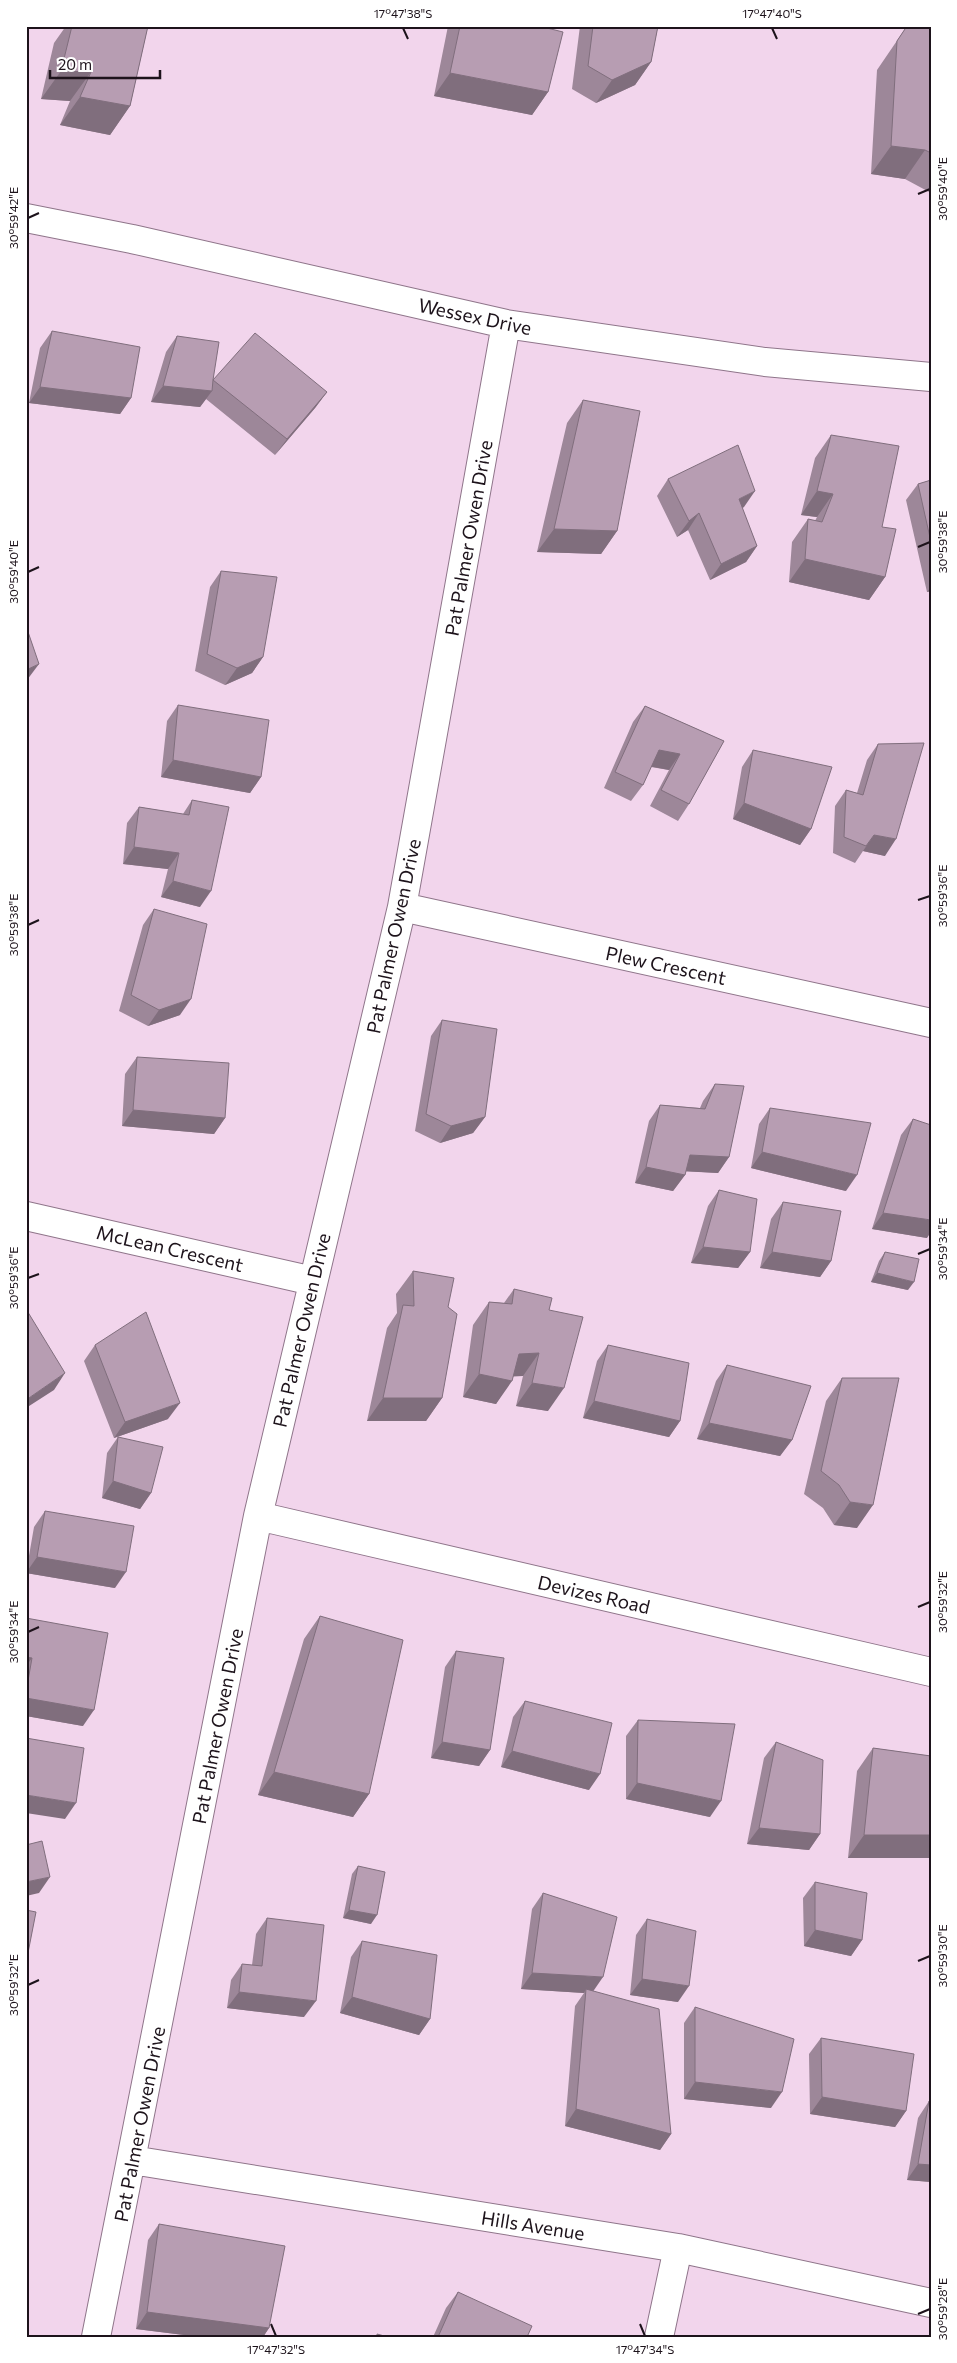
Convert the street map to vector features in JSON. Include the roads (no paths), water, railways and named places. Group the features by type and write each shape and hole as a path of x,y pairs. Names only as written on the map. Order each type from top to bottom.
{"street":[{"name":"Wessex Drive","path":"26,218 132,239 506,324 765,362 931,377"},
{"name":"Pat Palmer Owen Drive","path":"96,2337 258,1516 402,907 506,324"},
{"name":"Plew Crescent","path":"402,907 931,1023"},
{"name":"McLean Crescent","path":"26,1216 313,1281"},
{"name":"Devizes Road","path":"258,1516 931,1672"},
{"name":"Hills Avenue","path":"132,2160 678,2248 931,2303"},
{"path":"659,2337 678,2248"}]}
